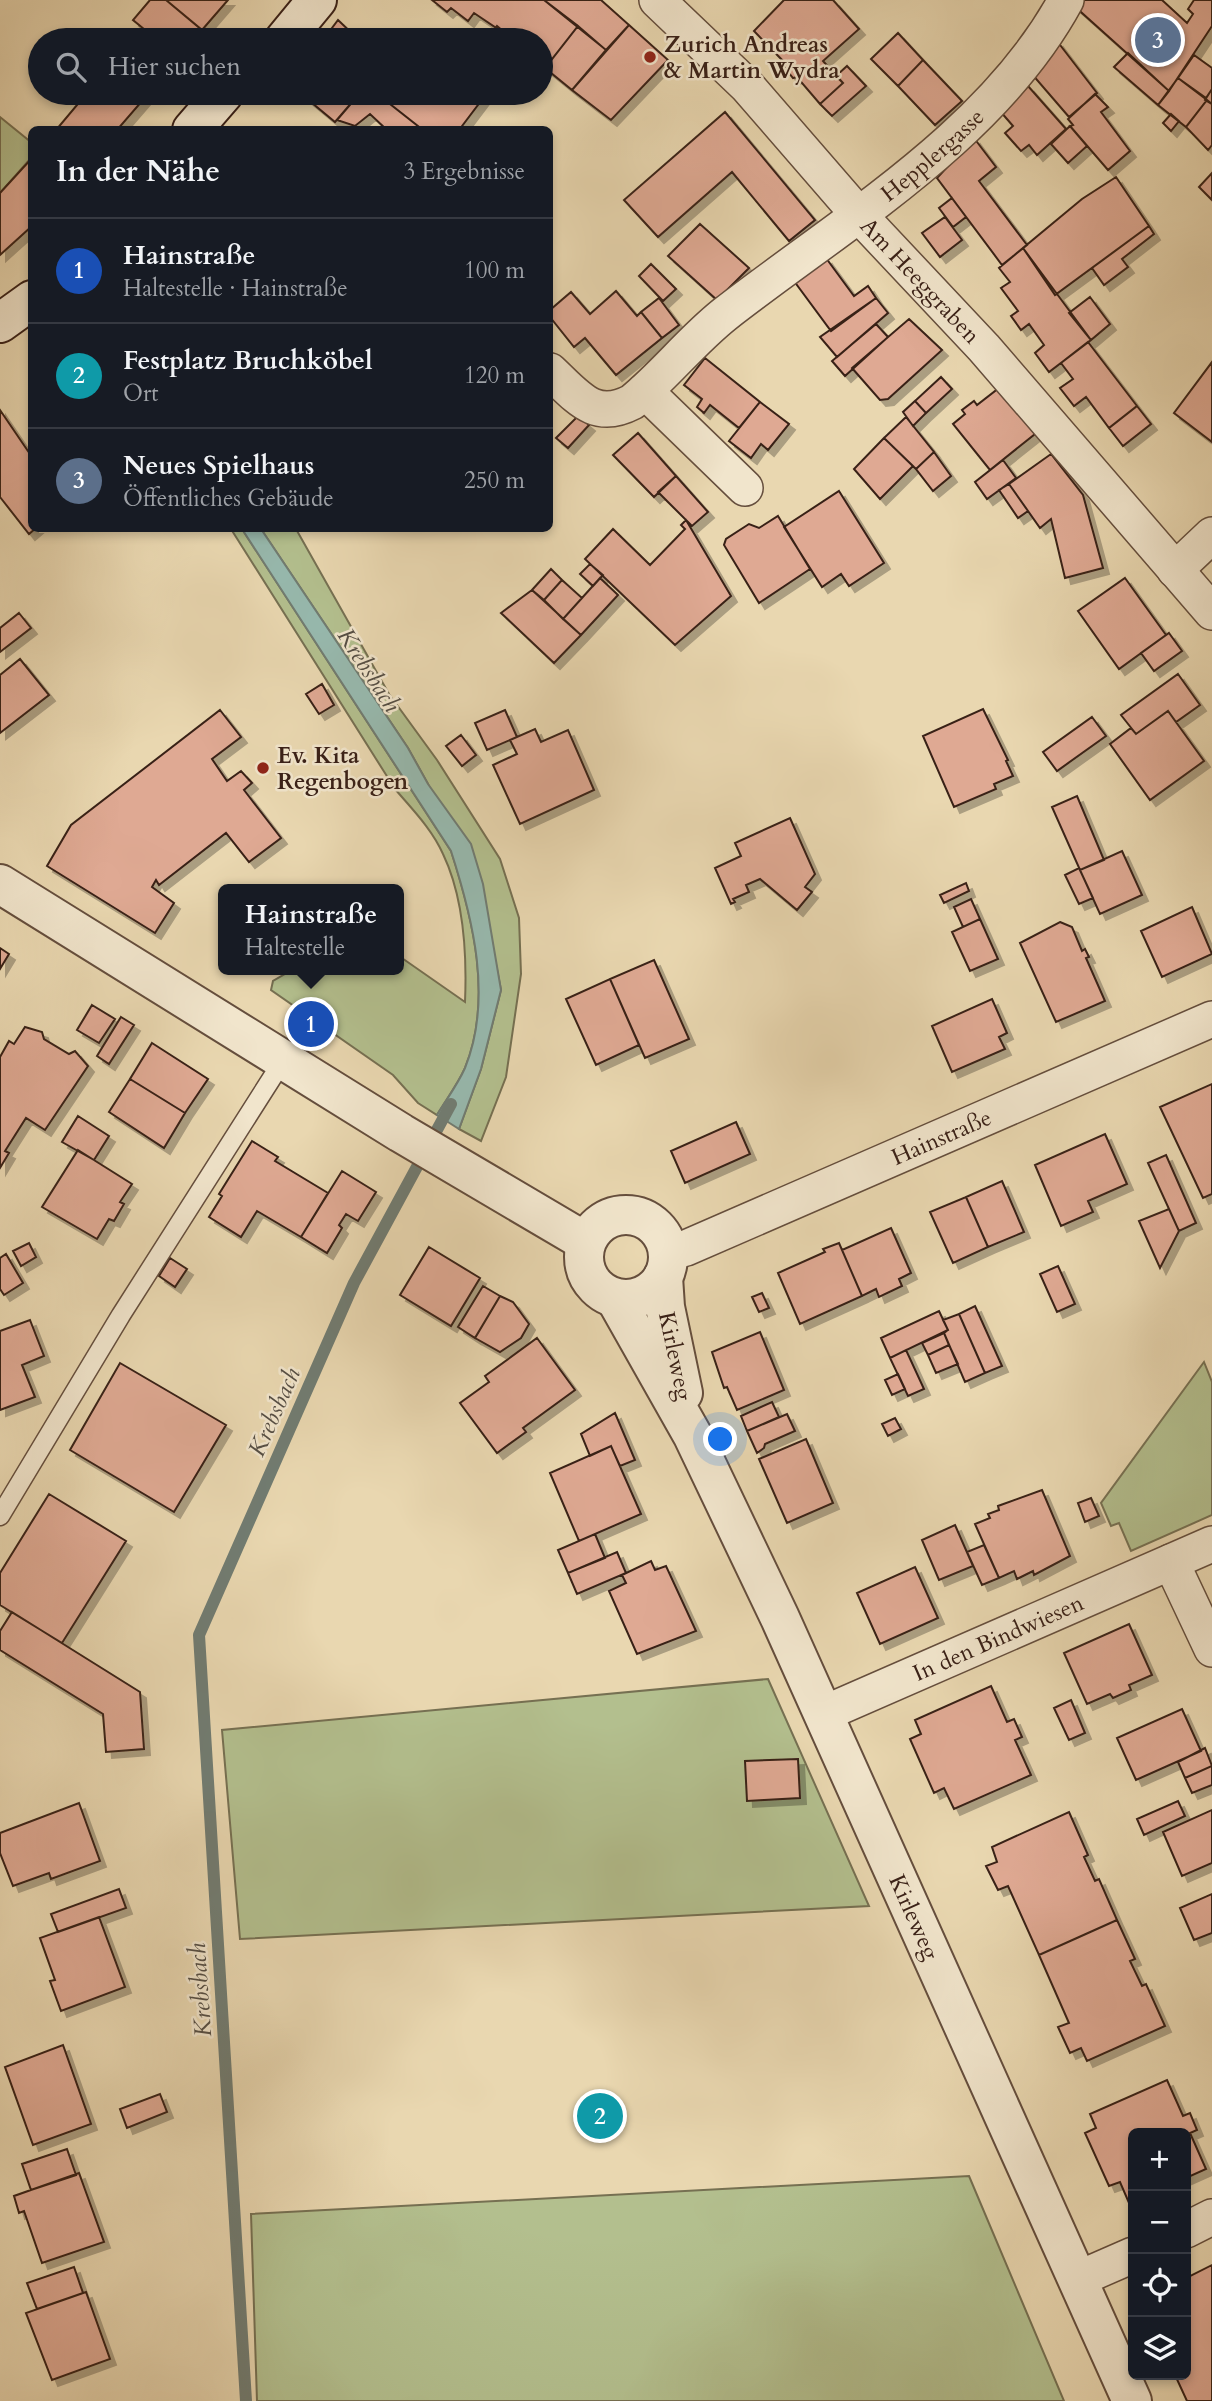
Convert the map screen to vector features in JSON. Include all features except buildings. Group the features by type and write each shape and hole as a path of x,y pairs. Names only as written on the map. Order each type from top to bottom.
{"street":[{"path":"264,28 289,0"},
{"path":"294,28 317,0"},
{"name":"Am Heeggraben","path":"657,0 747,86 858,214 984,348 1212,612"},
{"name":"Hepplergasse","path":"553,374 579,398 600,411 615,411 645,391 685,349 722,316 858,214 933,153 1010,83 1049,31 1066,0"},
{"path":"195,126 214,105"},
{"path":"0,323 28,303"},
{"path":"645,391 745,488"},
{"path":"1175,570 1212,534"},
{"path":"0,884 463,1172 586,1242"},
{"name":"Hainstraße","path":"665,1265 686,1248 1212,1019"},
{"path":"624,1215 639,1217 653,1225 663,1238 665,1265 651,1291 634,1299 615,1298 599,1290 588,1277 583,1259 586,1242 595,1228 608,1219 624,1215"},
{"name":"Kirleweg","path":"665,1265 669,1328 693,1436"},
{"name":"Kirleweg","path":"615,1298 693,1436 823,1714 1132,2401"},
{"name":"In den Bindwiesen","path":"823,1714 1212,1544"},
{"path":"1171,1562 1212,1649"},
{"path":"1191,2228 1212,2217"},
{"path":"1078,2279 1128,2257"}],"lane":[{"path":"0,1516 121,1315 284,1059"}],"green space":[{"path":"0,117 28,140 28,161 0,193"},
{"path":"233,532 244,532 451,851 466,904 477,959 478,1015 465,1068 437,1115 418,1103 393,1075 271,990 273,981 283,975 404,975 404,959 465,1002 463,926 456,889 433,836 395,789"},
{"path":"263,532 298,532 389,694 437,760 500,859 519,918 521,974 506,1077 481,1141 459,1129 481,1069 501,990 490,933 428,784 408,748"},
{"path":"1204,1362 1212,1382 1212,1515 1131,1551 1119,1523 1111,1526 1101,1503"},
{"path":"768,1679 869,1906 240,1939 222,1730"},
{"path":"969,2176 1064,2401 257,2401 251,2214"}],"water":[{"path":"244,532 263,532 408,748 428,784 471,844 483,884 501,990 481,1069 459,1129 437,1115 465,1068 478,1015 479,987 472,931 451,851"}],"waterway":[{"name":"Krebsbach","path":"246,2401 199,1635 354,1283 451,1104"}],"place":[{"name":"Neues Spielhaus","path":"1158,40"},
{"name":"Zurich Andreas & Martin Wydra","path":"650,57"},
{"name":"Ev. Kita Regenbogen","path":"263,768"},
{"name":"Hainstraße","path":"311,1024"},
{"name":"Festplatz Bruchköbel","path":"600,2116"}]}
